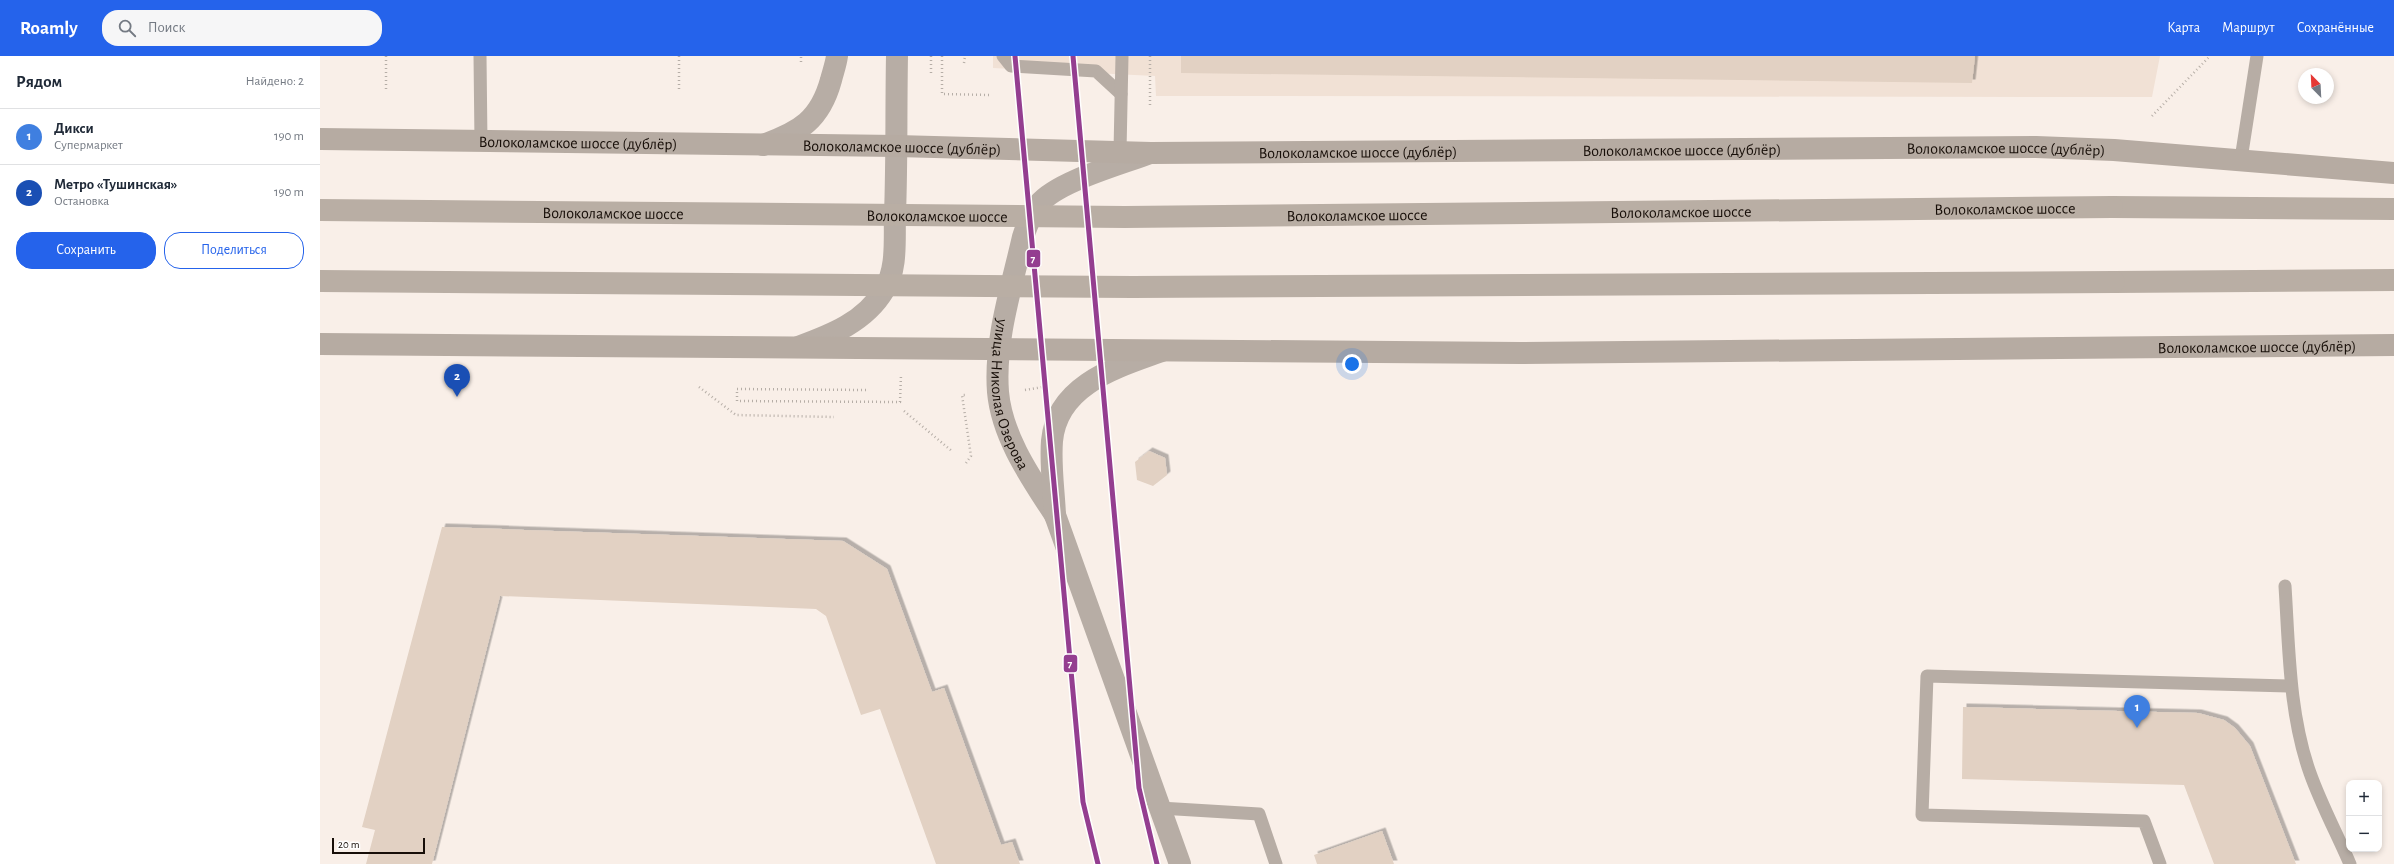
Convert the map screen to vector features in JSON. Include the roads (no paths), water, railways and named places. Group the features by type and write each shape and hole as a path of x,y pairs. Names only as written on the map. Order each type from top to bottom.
{"main road":[{"name":"Волоколамское шоссе","path":"320,210 1125,217 2112,208 2208,210 2394,209"},
{"path":"320,281 1133,287 2394,280"}],"street":[{"path":"761,145 797,130 814,116 827,93 836,56"},
{"path":"794,348 822,338 851,324 872,307 885,289 893,269 897,146 897,56"},
{"name":"Волоколамское шоссе (дублёр)","path":"320,139 897,146 1151,153 2036,147 2114,150 2241,159 2394,173"},
{"name":"улица Николая Озерова","path":"1151,153 1069,184 1052,193 1039,203 1023,236 999,349 998,392 1003,414 1027,472 1055,515 1180,864"},
{"name":"Волоколамское шоссе (дублёр)","path":"320,344 1520,353 2394,345"},
{"name":"улица Николая Озерова","path":"1055,515 1052,441 1055,426 1071,399 1090,381 1113,369 1165,350"}],"lane":[{"path":"480,56 481,142"},
{"path":"1003,56 1011,66 1096,71 1121,94"},
{"path":"1120,151 1122,56"},
{"path":"2241,159 2257,56"},
{"path":"2285,586 2291,686 2309,772 2350,864"},
{"path":"2160,864 2144,821 1922,815 1927,676 2291,686"},
{"path":"1160,808 1259,814 1276,864"}],"place":[{"name":"Метро «Тушинская»","path":"457,397"},
{"name":"Дикси","path":"2137,728"}]}
